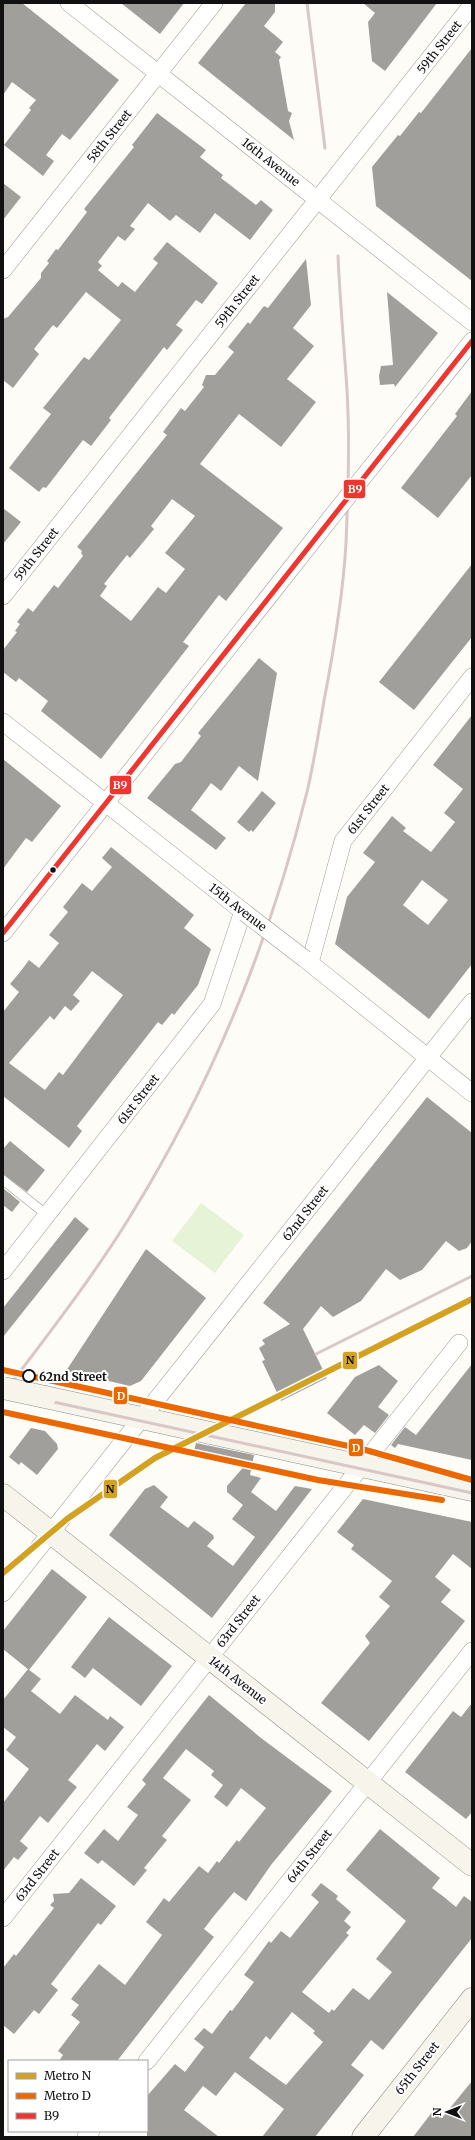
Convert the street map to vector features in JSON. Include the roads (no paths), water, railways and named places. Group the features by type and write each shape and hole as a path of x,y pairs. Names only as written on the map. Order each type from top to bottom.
{"main road":[{"path":"3,1388 472,1490"},
{"name":"14th Avenue","path":"3,1495 468,1859"},
{"name":"65th Street","path":"363,2137 472,1999"}],"street":[{"name":"16th Avenue","path":"69,3 472,322"},
{"name":"58th Street","path":"3,270 214,3"},
{"name":"59th Street","path":"3,596 472,5"},
{"path":"3,933 336,510 472,341"},
{"name":"61st Street","path":"307,961 343,842 472,677"},
{"name":"15th Avenue","path":"3,722 472,1093"},
{"name":"61st Street","path":"3,1271 212,1004 244,912"},
{"name":"62nd Street","path":"3,1593 472,1002"},
{"name":"63rd Street","path":"3,1918 459,1343"},
{"name":"64th Street","path":"147,2060 472,1651"}],"lane":[{"path":"3,1180 47,1214"}],"railway":[{"path":"307,3 325,148"},
{"path":"3,1394 101,1261 131,1215 187,1115 213,1063 236,1010 275,903 292,848 307,792 316,746 338,622 345,563 348,486 348,428 347,390 338,256"},
{"path":"316,1354 472,1276"},
{"path":"3,1391 472,1493"}],"metro line":[{"name":"N","path":"3,1573 67,1519 155,1458 472,1299"},
{"name":"D","path":"3,1370 362,1449 472,1480"},
{"name":"D","path":"3,1412 318,1480 442,1500"}],"place":[{"name":"62nd Street","path":"29,1376"}]}
